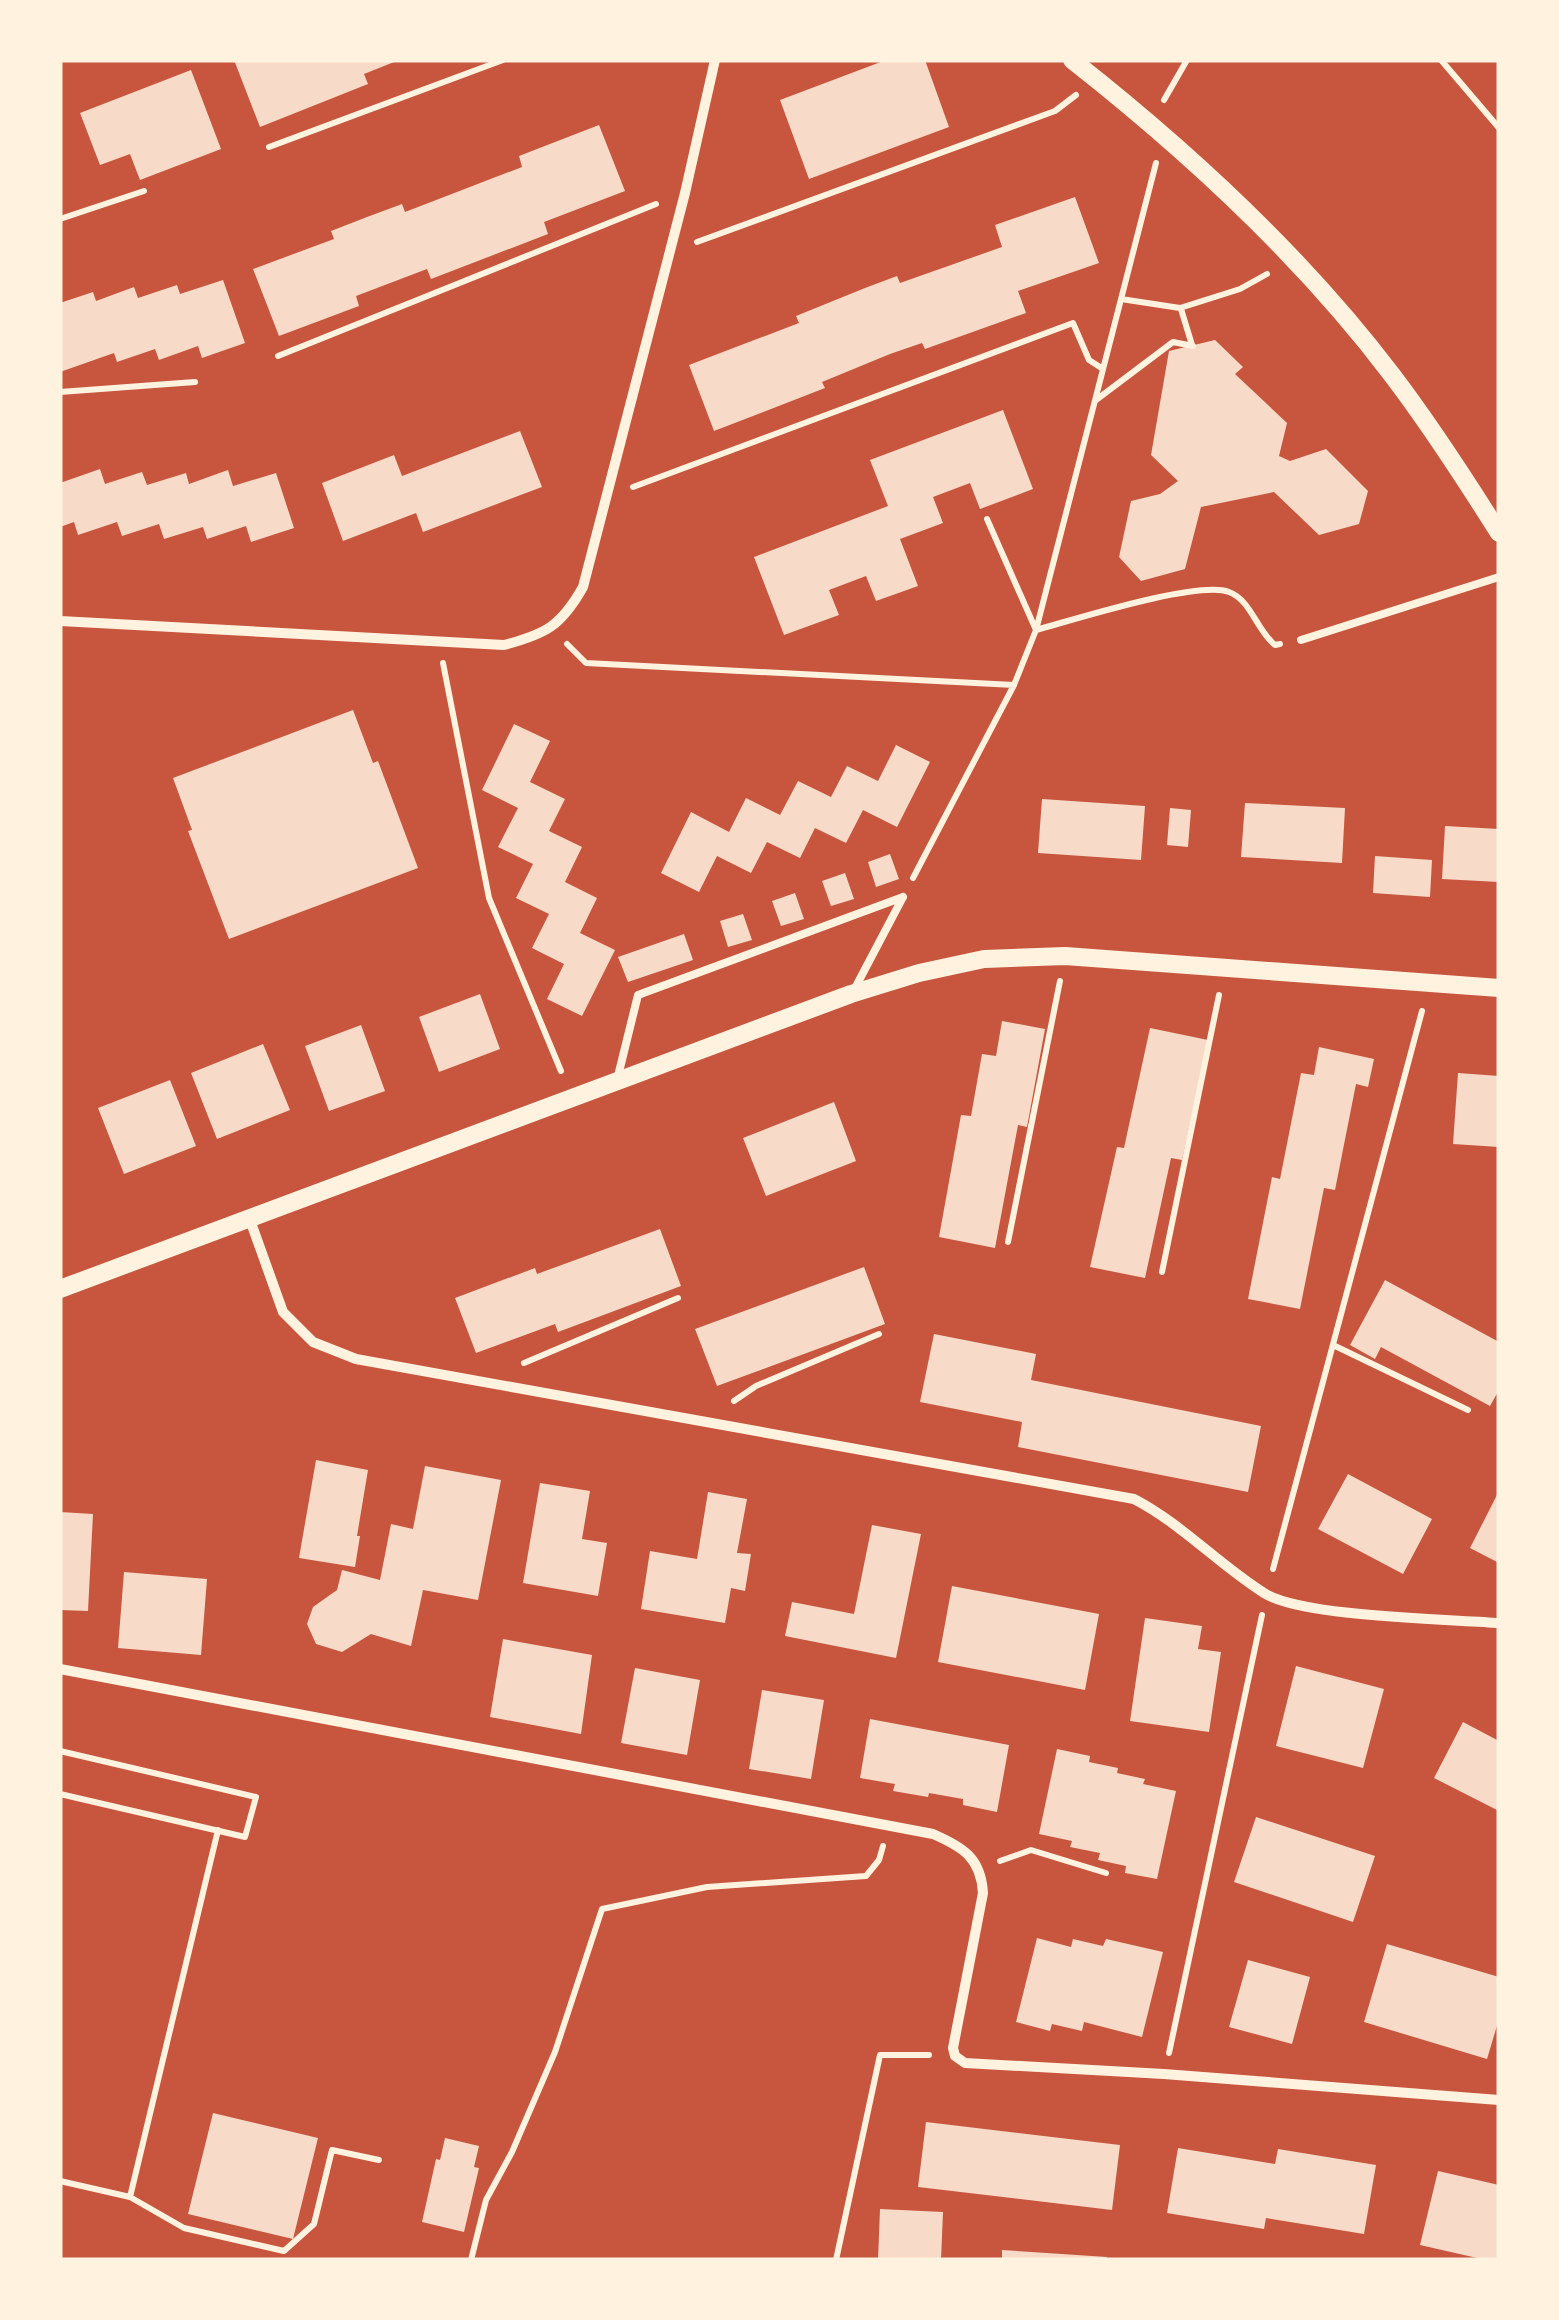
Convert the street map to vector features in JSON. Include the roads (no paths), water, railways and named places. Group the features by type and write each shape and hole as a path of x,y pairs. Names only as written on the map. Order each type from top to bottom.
{"street":[{"path":"60,621 504,645 552,628 569,612 583,588 715,60"},
{"path":"1072,60 1157,129 1255,221 1390,372 1453,458 1499,534"},
{"path":"61,1285 852,994 984,959 1065,956 1499,988"},
{"path":"249,1218 283,1312 313,1342 356,1359 1134,1499 1163,1514 1266,1595 1298,1607 1499,1622"},
{"path":"60,1669 932,1834 958,1844 980,1868 981,1908 952,2048 965,2063 1499,2100"}],"lane":[{"path":"1302,640 1499,577"},
{"path":"616,1081 638,995 903,897 852,994"}]}
